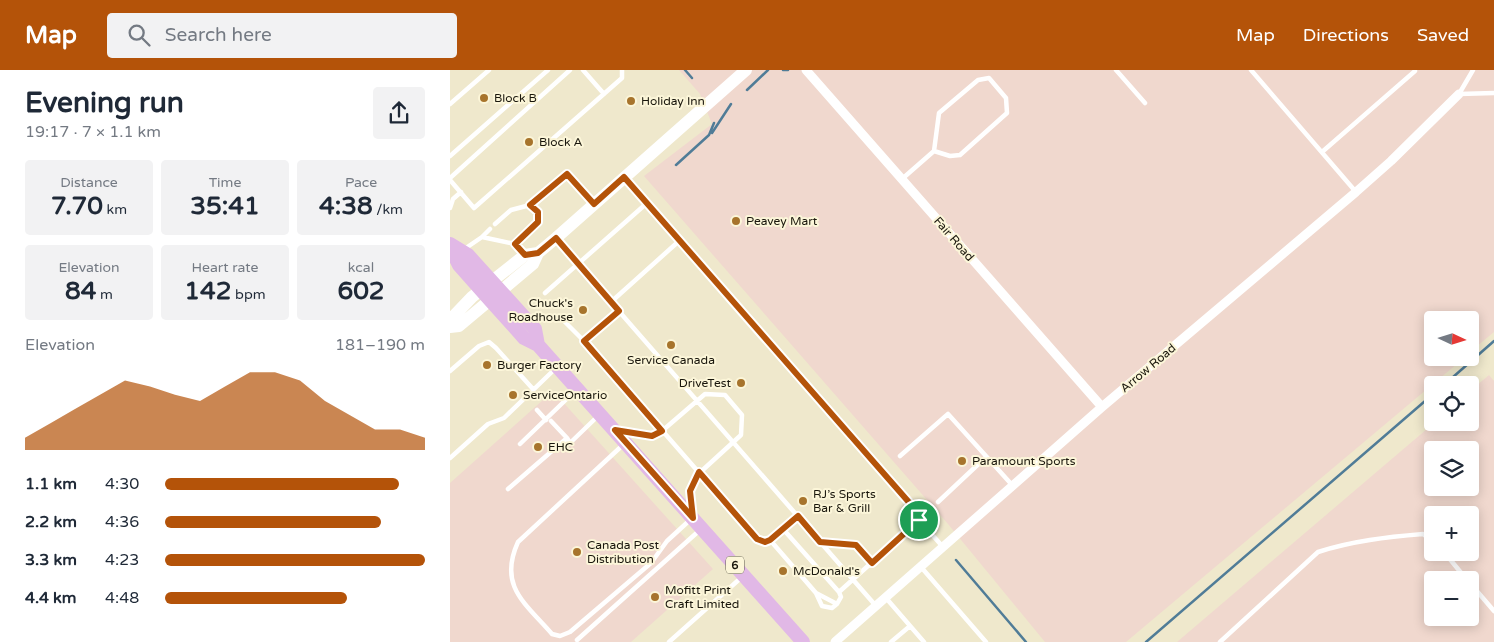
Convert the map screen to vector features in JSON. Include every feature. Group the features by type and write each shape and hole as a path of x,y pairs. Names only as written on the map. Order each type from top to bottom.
{"main road":[{"path":"450,320 533,264 531,254 556,238 746,70"},
{"name":"6","path":"454,247 459,265 535,329 538,345 804,642"},
{"path":"450,327 459,326 491,291"}],"street":[{"name":"Fair Road","path":"806,70 1102,408"},
{"name":"Arrow Road","path":"835,642 1102,408 1356,192 1391,161 1459,94"}],"lane":[{"path":"450,104 489,70"},
{"path":"450,156 548,70"},
{"path":"570,70 450,179 474,208 622,78 622,70"},
{"path":"583,70 604,94"},
{"path":"1116,70 1145,103"},
{"path":"1251,70 1356,192"},
{"path":"1459,94 1473,70"},
{"path":"1322,152 1415,71"},
{"path":"902,179 934,151 939,113 978,80 988,78 1006,98 1007,113 960,155 950,156 934,151"},
{"path":"1459,94 1494,93"},
{"path":"495,224 511,210 530,205 567,174 594,204"},
{"path":"624,177 914,508 919,520 943,547"},
{"path":"450,208 452,199 461,192"},
{"path":"545,293 647,203"},
{"path":"515,244 538,222 538,212 530,205"},
{"path":"454,247 482,237 490,229"},
{"path":"482,237 515,244 531,254"},
{"path":"556,238 876,606"},
{"path":"611,302 679,241"},
{"path":"584,341 619,311"},
{"path":"563,320 584,341 757,539 765,542 770,540 798,516"},
{"path":"450,371 479,346 489,342 533,389"},
{"path":"450,458 488,424 504,418 558,366"},
{"path":"520,444 578,389"},
{"path":"615,430 652,436 662,431 705,394 725,394 742,415 741,435 699,472 690,491 698,523"},
{"path":"536,410 546,420"},
{"path":"551,421 570,443 600,414"},
{"path":"900,456 948,414 1013,486"},
{"path":"508,489 566,438"},
{"path":"626,442 518,542 510,567 510,580 514,591 552,634 560,636 570,632 651,563 667,541 698,523"},
{"path":"938,502 986,457"},
{"path":"839,592 919,520"},
{"path":"577,640 698,523"},
{"path":"770,540 816,593 837,604 840,597 839,592 783,529"},
{"path":"1220,642 1318,552 1338,545 1385,538 1422,534 1424,535"},
{"path":"820,542 856,545 872,563"},
{"path":"1452,561 1460,571"},
{"path":"921,567 986,642"},
{"path":"669,642 744,575"},
{"path":"1479,594 1494,611"},
{"path":"886,598 924,642"},
{"path":"891,642 910,626"}],"shaded area":[{"path":"679,70 1494,70 1494,332 1479,344 1479,311 1424,311 1424,366 1454,366 1443,376 1424,376 1424,392 1126,642 1045,642 948,524 644,176 712,124 700,94"},
{"path":"1489,375 1494,381 1494,642 1177,642 1425,431 1479,431 1479,383"},
{"path":"553,391 713,569 631,642 450,642 450,483"}],"waterway":[{"path":"685,70 692,78"},
{"path":"747,90 768,70"},
{"path":"783,70 788,70"},
{"path":"712,133 731,104"},
{"path":"676,165 709,135 714,123"},
{"path":"1454,376 1494,341"},
{"path":"1146,642 1424,402"},
{"path":"956,560 1026,642"}],"place":[{"name":"Block B","path":"484,98"},
{"name":"Holiday Inn","path":"631,101"},
{"name":"Block A","path":"529,142"},
{"name":"Peavey Mart","path":"736,221"},
{"name":"Chuck's Roadhouse","path":"583,310"},
{"name":"Service Canada","path":"671,345"},
{"name":"Burger Factory","path":"487,365"},
{"name":"DriveTest","path":"741,383"},
{"name":"ServiceOntario","path":"513,395"},
{"name":"EHC","path":"538,447"},
{"name":"Paramount Sports","path":"962,461"},
{"name":"RJ’s Sports Bar & Grill","path":"803,501"},
{"name":"Canada Post Distribution","path":"577,552"},
{"name":"McDonald's","path":"783,571"},
{"name":"Mofitt Print Craft Limited","path":"655,597"}],"route":[{"path":"567,174 594,204 624,177 824,408 914,508 919,520 872,563 856,545 820,542 798,516 770,540 765,542 757,539 699,472 694,478 690,491 693,518 615,430 652,436 662,431 584,341 619,311 556,238 538,253 525,255 515,244 538,222 538,212 530,205 567,174"}]}
